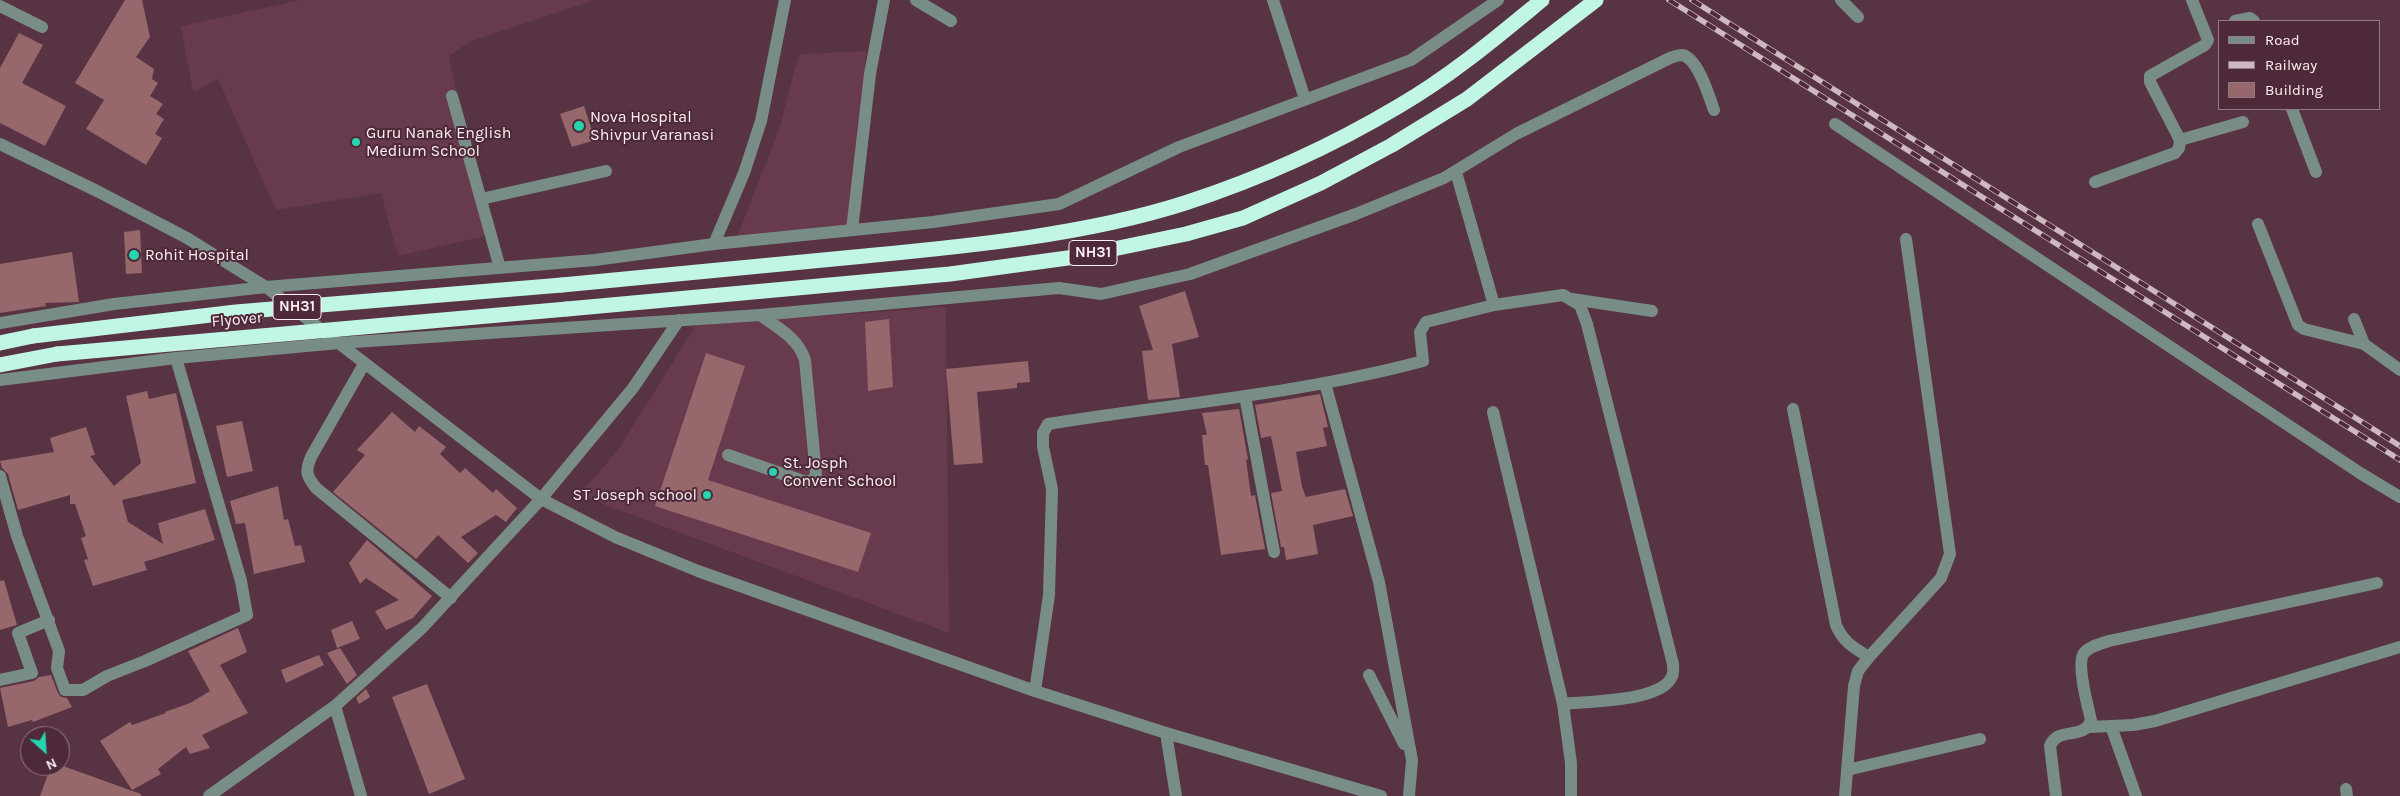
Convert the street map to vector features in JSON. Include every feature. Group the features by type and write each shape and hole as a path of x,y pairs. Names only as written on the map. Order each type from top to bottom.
{"highway":[{"name":"Flyover","path":"0,343 33,336 236,312 936,249 1102,224 1184,203 1259,175 1334,142 1401,105 1498,36 1542,0"},
{"name":"Flyover","path":"0,365 57,354 950,274 1076,257 1186,234 1243,218 1321,183 1392,145 1467,99 1596,0"}],"street":[{"path":"714,244 744,173 761,121 785,0"},
{"path":"852,230 870,74 884,0"},
{"path":"916,0 951,21"},
{"path":"1273,0 1305,99"},
{"path":"0,323 114,304 266,287 595,260 714,244 933,222 1059,204 1179,147 1411,60 1498,0"},
{"path":"1841,0 1858,17"},
{"path":"2096,182 2175,153 2179,148 2180,140 2150,82 2150,76 2205,45 2208,40 2213,30 2192,0"},
{"path":"0,6 42,26"},
{"path":"2240,20 2250,18 2253,20"},
{"path":"0,380 176,358 339,343 760,315 1059,288 1101,294 1190,274 1356,214 1456,172 1516,134 1604,92 1658,62 1681,55 1689,59 1698,68 1714,110"},
{"path":"452,96 500,268"},
{"path":"2292,110 2316,172"},
{"path":"2180,140 2244,122"},
{"path":"1835,124 2360,474 2400,497"},
{"path":"0,144 99,192 186,238 266,287 541,499 615,537 698,571 1035,691 1166,733 1381,796"},
{"path":"480,199 606,171"},
{"path":"1456,172 1494,305"},
{"path":"2258,224 2298,325 2304,329 2364,344 2400,370"},
{"path":"1845,796 1854,686 1858,671 1942,578 1950,554 1906,239"},
{"path":"1035,691 1049,595 1052,489 1043,447 1043,433 1048,424 1325,383 1423,361 1420,332 1426,322 1494,305 1563,295 1652,311"},
{"path":"1563,704 1644,696 1664,685 1672,676 1673,664 1587,324 1580,305 1572,298"},
{"path":"728,455 806,482 813,480 816,474 804,360 801,349 796,342 760,315"},
{"path":"2354,319 2364,344"},
{"path":"209,796 335,706 422,628 541,499 633,388 679,320"},
{"path":"0,476 17,536 59,650 57,668 61,682 66,690 83,690 107,676 247,615 241,581 176,358"},
{"path":"364,364 310,457 306,469 308,478 316,488 451,598"},
{"path":"1325,383 1379,582 1412,760 1409,796"},
{"path":"1245,396 1274,552"},
{"path":"1794,408 1836,625 1840,635 1848,644 1869,657"},
{"path":"1493,412 1563,704 1572,763 1572,796"},
{"path":"2056,796 2050,752 2052,739 2062,734 2084,732 2089,727 2091,720 2081,666 2083,654 2093,646 2377,583"},
{"path":"0,680 32,672 18,633 49,620"},
{"path":"2089,727 2133,725 2187,713 2400,647"},
{"path":"1369,675 1412,760"},
{"path":"335,706 361,796"},
{"path":"2111,726 2136,796"},
{"path":"1166,733 1176,796"},
{"path":"1847,770 1980,739"}],"shaded area":[{"name":"Guru Nanak English Medium School","path":"301,0 594,0 471,41 449,56 485,236 398,256 381,193 276,210 218,79 193,92 181,26"},
{"path":"866,51 856,225 737,237 779,129 799,54"},
{"name":"St. Josph Convent School","path":"946,307 949,633 579,495 618,450 696,325"}],"building":[{"path":"125,0 142,0 150,37 136,57 154,69 152,79 158,83 150,96 163,104 156,114 164,119 155,134 162,138 146,165 86,129 104,100 75,83"},
{"path":"19,33 43,45 22,83 66,106 45,146 0,123 0,68"},
{"path":"584,106 595,140 572,147 560,114"},
{"path":"140,230 142,273 126,274 124,232"},
{"path":"72,252 79,302 45,303 46,306 0,313 0,264"},
{"path":"1185,291 1199,337 1172,344 1180,397 1148,400 1142,351 1153,350 1139,306"},
{"path":"889,319 893,387 868,391 865,322"},
{"path":"706,353 745,366 708,480 871,533 858,572 655,506"},
{"path":"1028,361 1030,382 1017,383 1017,388 977,392 983,463 954,465 946,369"},
{"path":"147,391 149,399 176,393 196,483 122,500 128,522 163,544 158,523 205,509 215,540 144,562 147,570 93,586 84,560 88,559 81,538 86,536 75,504 70,504 70,495 18,510 8,474 2,468 0,461 54,452 50,438 86,427 95,455 90,456 114,486 141,463 126,396"},
{"path":"1320,394 1328,427 1323,428 1327,446 1296,452 1302,487 1306,497 1345,489 1353,516 1313,525 1318,554 1286,560 1284,547 1281,547 1271,493 1282,491 1271,436 1261,438 1255,405"},
{"path":"1239,409 1248,459 1246,460 1251,496 1255,495 1265,549 1221,555 1208,465 1205,465 1202,435 1207,435 1202,413"},
{"path":"392,412 415,432 419,426 446,447 440,454 460,473 465,468 493,493 496,489 517,508 506,522 496,515 461,537 478,553 468,563 438,535 416,559 333,492 365,455 357,450"},
{"path":"242,421 253,471 227,477 216,426"},
{"path":"278,486 284,520 288,519 295,546 301,545 305,562 254,574 245,523 236,524 230,501"},
{"path":"367,540 432,596 413,618 386,630 375,611 399,600 366,578 360,584 349,563"},
{"path":"4,580 17,625 0,630 0,581"},
{"path":"352,621 360,639 337,648 331,630"},
{"path":"238,628 247,652 220,665 248,713 202,735 210,748 190,754 186,747 158,769 161,774 132,790 100,741 130,722 132,725 166,713 190,703 210,691 188,651"},
{"path":"340,648 357,675 347,684 327,653"},
{"path":"319,655 324,665 286,683 281,670"},
{"path":"51,675 58,693 61,697 67,698 72,707 33,722 32,720 8,727 0,688 34,681 39,677"},
{"path":"427,684 465,779 429,794 392,697"},
{"path":"366,689 370,697 359,704 356,698"},
{"path":"70,769 141,794 141,796 40,796 47,776 70,776"}],"railway":[{"path":"1669,0 2400,460"},
{"path":"1692,0 2400,446"}],"place":[{"name":"Nova Hospital Shivpur Varanasi","path":"579,126"},
{"name":"Guru Nanak English Medium School","path":"356,142"},
{"name":"Rohit Hospital","path":"134,255"},
{"name":"St. Josph Convent School","path":"773,472"},
{"name":"ST Joseph school","path":"707,495"}]}
